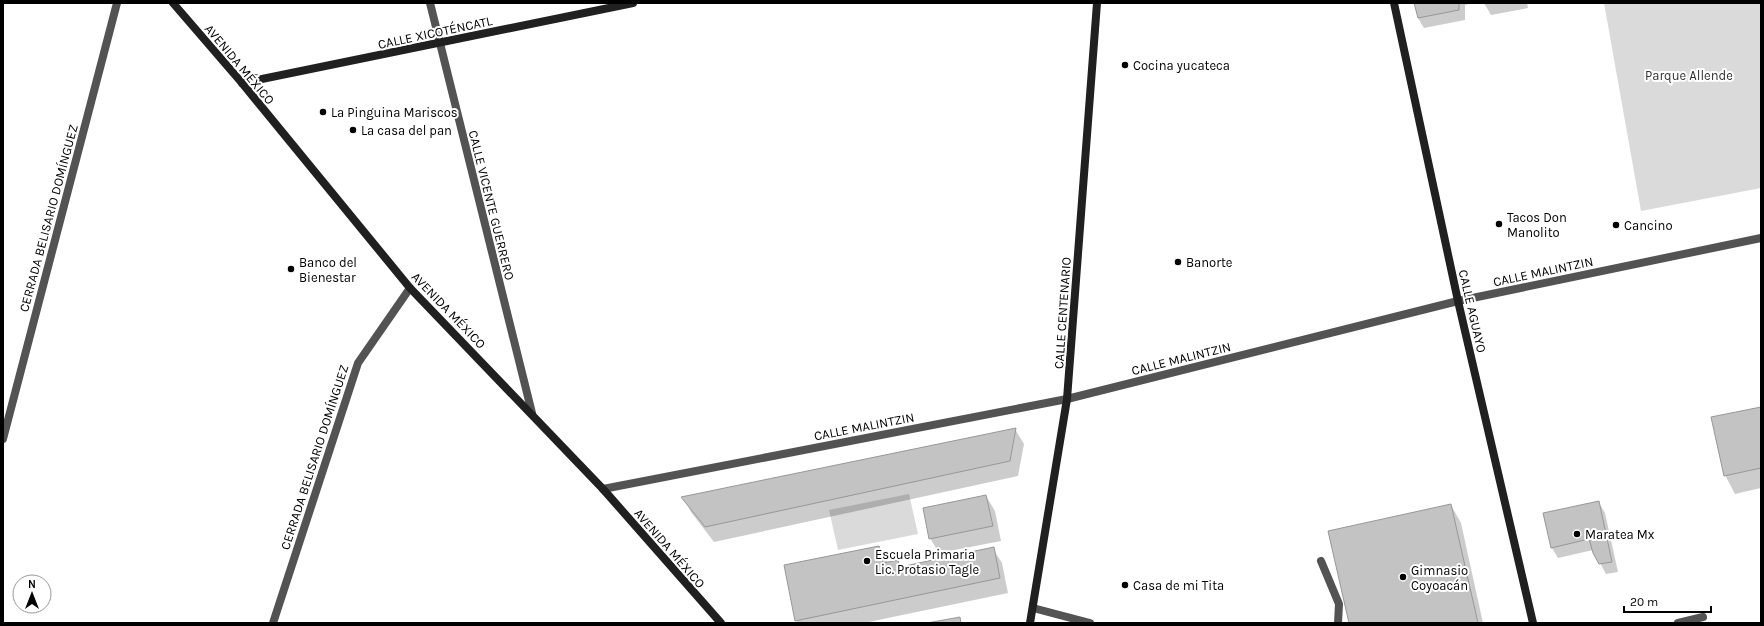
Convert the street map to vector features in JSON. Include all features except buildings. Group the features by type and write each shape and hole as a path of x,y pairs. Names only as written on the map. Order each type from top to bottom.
{"street":[{"name":"CERRADA BELISARIO DOMÍNGUEZ","path":"3,439 117,3"},
{"name":"AVENIDA MÉXICO","path":"173,3 242,83 410,288 532,413 603,489 721,623"},
{"name":"CALLE VICENTE GUERRERO","path":"430,3 532,413"},
{"name":"CALLE XICOTÉNCATL","path":"242,83 633,3"},
{"name":"CALLE CENTENARIO","path":"1030,623 1067,399 1097,3"},
{"name":"CALLE AGUAYO","path":"1394,3 1458,301 1533,623"},
{"name":"CALLE MALINTZIN","path":"603,489 1067,399 1458,301 1761,238"},
{"name":"CERRADA BELISARIO DOMÍNGUEZ","path":"273,623 358,362 410,288"},
{"path":"1322,561 1339,604 1338,623"},
{"path":"1033,608 1090,623"},
{"path":"1678,623 1703,617"}],"green space":[{"name":"Parque Allende","path":"1604,3 1761,3 1761,188 1641,211"},
{"path":"909,494 918,534 838,550 829,510"}],"place":[{"name":"Cocina yucateca","path":"1125,65"},
{"name":"La Pinguina Mariscos","path":"323,112"},
{"name":"La casa del pan","path":"353,130"},
{"name":"Tacos Don Manolito","path":"1499,224"},
{"name":"Cancino","path":"1616,225"},
{"name":"Banorte","path":"1178,262"},
{"name":"Banco del Bienestar","path":"291,269"},
{"name":"Maratea Mx","path":"1577,534"},
{"name":"Escuela Primaria Lic. Protasio Tagle","path":"867,561"},
{"name":"Gimnasio Coyoacán","path":"1403,577"},
{"name":"Casa de mi Tita","path":"1125,585"}]}
